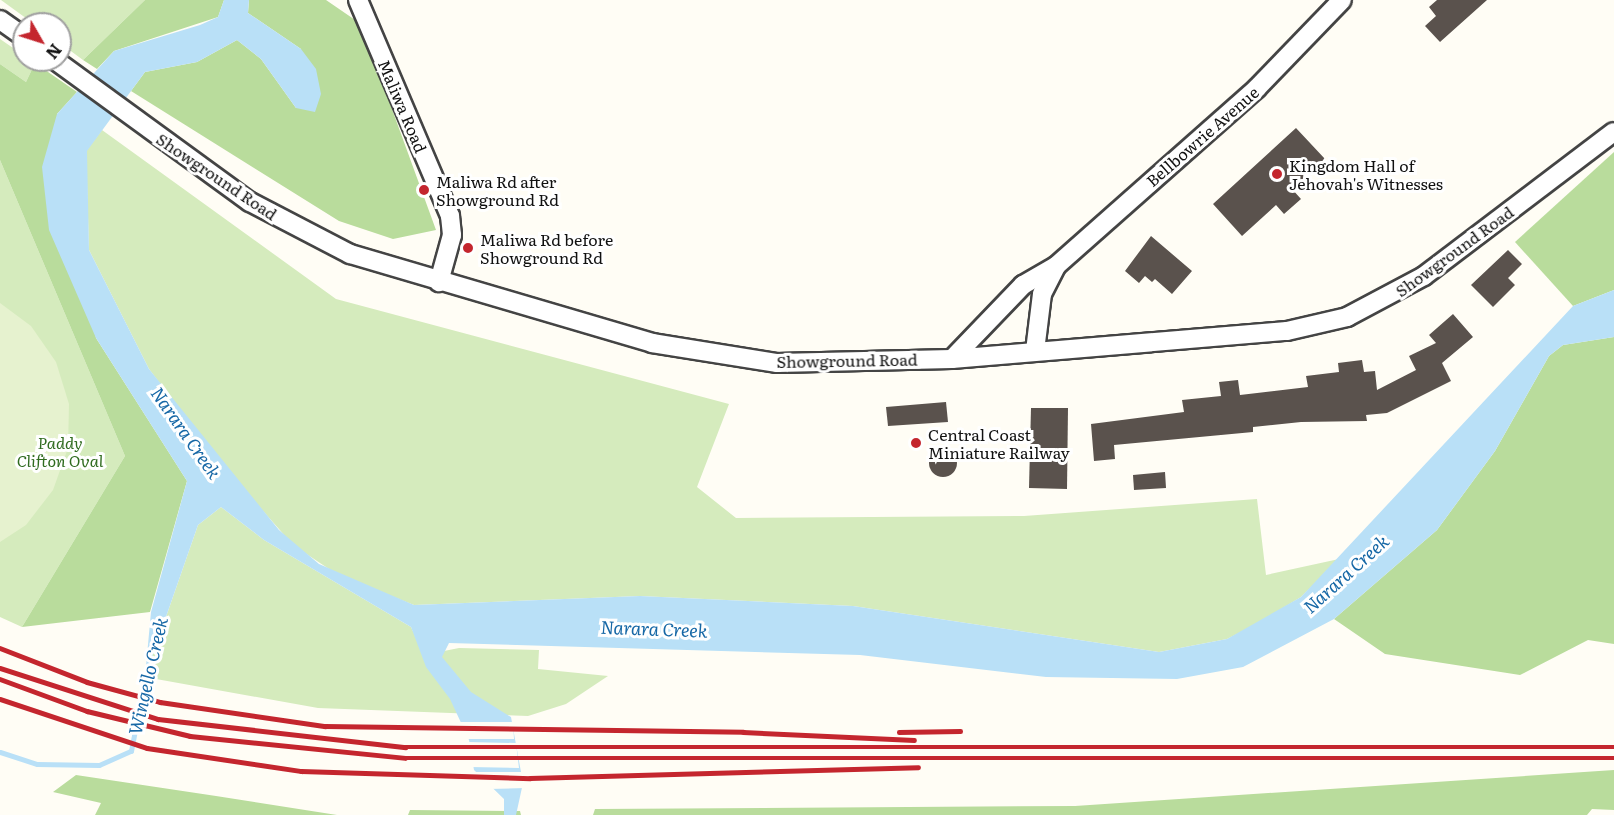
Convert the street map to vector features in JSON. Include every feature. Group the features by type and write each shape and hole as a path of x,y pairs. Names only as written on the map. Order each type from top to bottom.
{"street":[{"name":"Maliwa Road","path":"358,0 450,216 452,235 439,282"},
{"name":"Bellbowrie Avenue","path":"952,359 1023,285 1056,266 1257,88 1342,0"},
{"name":"Showground Road","path":"71,72 250,202 300,230 351,254 439,282 652,343 777,363 952,359 1287,331 1347,317 1424,276 1614,132"},
{"name":"Bellbowrie Avenue","path":"1035,351 1042,294 1056,266"}],"green space":[{"path":"1,0 145,0 83,60 72,52 72,12 18,12"},
{"path":"145,0 224,0 218,17 114,51 97,69 83,60"},
{"path":"249,0 326,0 361,24 436,230 393,239 339,221 131,91 145,72 197,62 237,40 261,59 296,108 301,49 248,13"},
{"path":"0,39 12,47 12,72 31,72 26,82 0,64"},
{"path":"0,64 26,82 31,72 48,72 77,92 57,114 96,338 187,481 150,612 22,627 125,456 0,160"},
{"path":"102,130 336,299 729,404 697,487 736,518 1024,516 1257,499 1266,575 1339,559 1301,597 1255,625 1227,639 1159,652 853,606 640,596 414,605 338,575 293,545 220,462 149,369 89,250 86,151"},
{"path":"1614,152 1614,290 1573,306 1515,242"},
{"name":"Paddy Clifton Oval","path":"0,160 125,456 22,627 0,617"},
{"path":"0,303 31,326 56,362 69,404 68,448 53,490 26,525 0,542"},
{"path":"1614,337 1614,644 1588,640 1520,675 1385,654 1334,619 1437,530 1495,451 1549,356 1563,345"},
{"path":"221,507 264,540 411,627 424,655 459,648 539,650 538,669 608,676 566,704 528,716 318,708 145,677 198,525"},
{"path":"1614,770 1614,810 1592,809 1587,815 593,815 595,809 1075,806"},
{"path":"76,775 337,815 95,815 101,803 53,792"},
{"path":"410,810 520,811 521,815 408,815"}],"water":[{"name":"Narara Creek","path":"224,0 249,0 248,13 301,49 316,69 321,94 315,112 296,108 261,59 237,40 197,62 145,72 87,151 89,250 149,369 279,530 319,564 414,605 640,596 853,606 1159,652 1227,639 1301,597 1573,306 1614,290 1614,337 1563,345 1549,356 1495,451 1437,530 1334,619 1243,667 1177,679 1046,677 860,655 449,643 442,657 471,692 511,717 523,783 516,815 504,815 504,799 474,770 469,740 450,699 426,667 411,627 264,540 221,507 198,525 145,677 151,612 187,481 96,338 49,230 42,167 57,114 114,51 200,25 218,17"}],"pier":[{"path":"458,722 513,722 514,739 465,739"},
{"path":"467,742 516,743 519,768 470,767"},
{"path":"472,772 523,772 525,788 488,789"}],"building":[{"path":"1437,0 1487,0 1440,42 1425,26 1436,16 1429,7"},
{"name":"Kingdom Hall of Jehovah's Witnesses","path":"1296,128 1325,159 1292,189 1301,199 1284,214 1276,205 1242,236 1213,204"},
{"path":"1151,236 1192,271 1172,294 1155,279 1152,282 1145,276 1139,283 1125,271"},
{"path":"1508,250 1522,264 1508,278 1515,285 1493,307 1471,285"},
{"path":"1453,314 1473,337 1442,363 1451,381 1387,413 1366,415 1367,421 1301,422 1253,427 1253,432 1114,445 1115,459 1094,461 1091,424 1184,412 1182,400 1221,396 1219,382 1238,380 1240,395 1308,387 1306,376 1339,372 1338,363 1362,360 1364,372 1375,371 1377,390 1416,370 1409,356 1436,343 1429,335"},
{"path":"946,402 948,422 888,426 886,407"},
{"path":"1031,408 1068,408 1067,489 1029,488"},
{"path":"943,449 953,453 957,463 953,473 943,477 933,473 929,463 933,453"},
{"path":"1165,472 1166,488 1134,490 1133,475"}],"waterway":[{"name":"Wingello Creek","path":"0,752 37,764 99,765 131,751 146,672"}],"railway":[{"path":"0,648 87,682 160,702 325,726 743,732 914,740"},
{"path":"0,668 158,719 405,747 1614,747"},
{"path":"0,679 87,711 190,736 405,758 1614,758"},
{"path":"0,699 147,748 301,771 530,778 918,767"},
{"path":"899,732 960,731"}],"place":[{"name":"Kingdom Hall of Jehovah's Witnesses","path":"1277,174"},
{"name":"Maliwa Rd after Showground Rd","path":"424,190"},
{"name":"Maliwa Rd before Showground Rd","path":"468,248"},
{"name":"Central Coast Miniature Railway","path":"916,443"}]}
